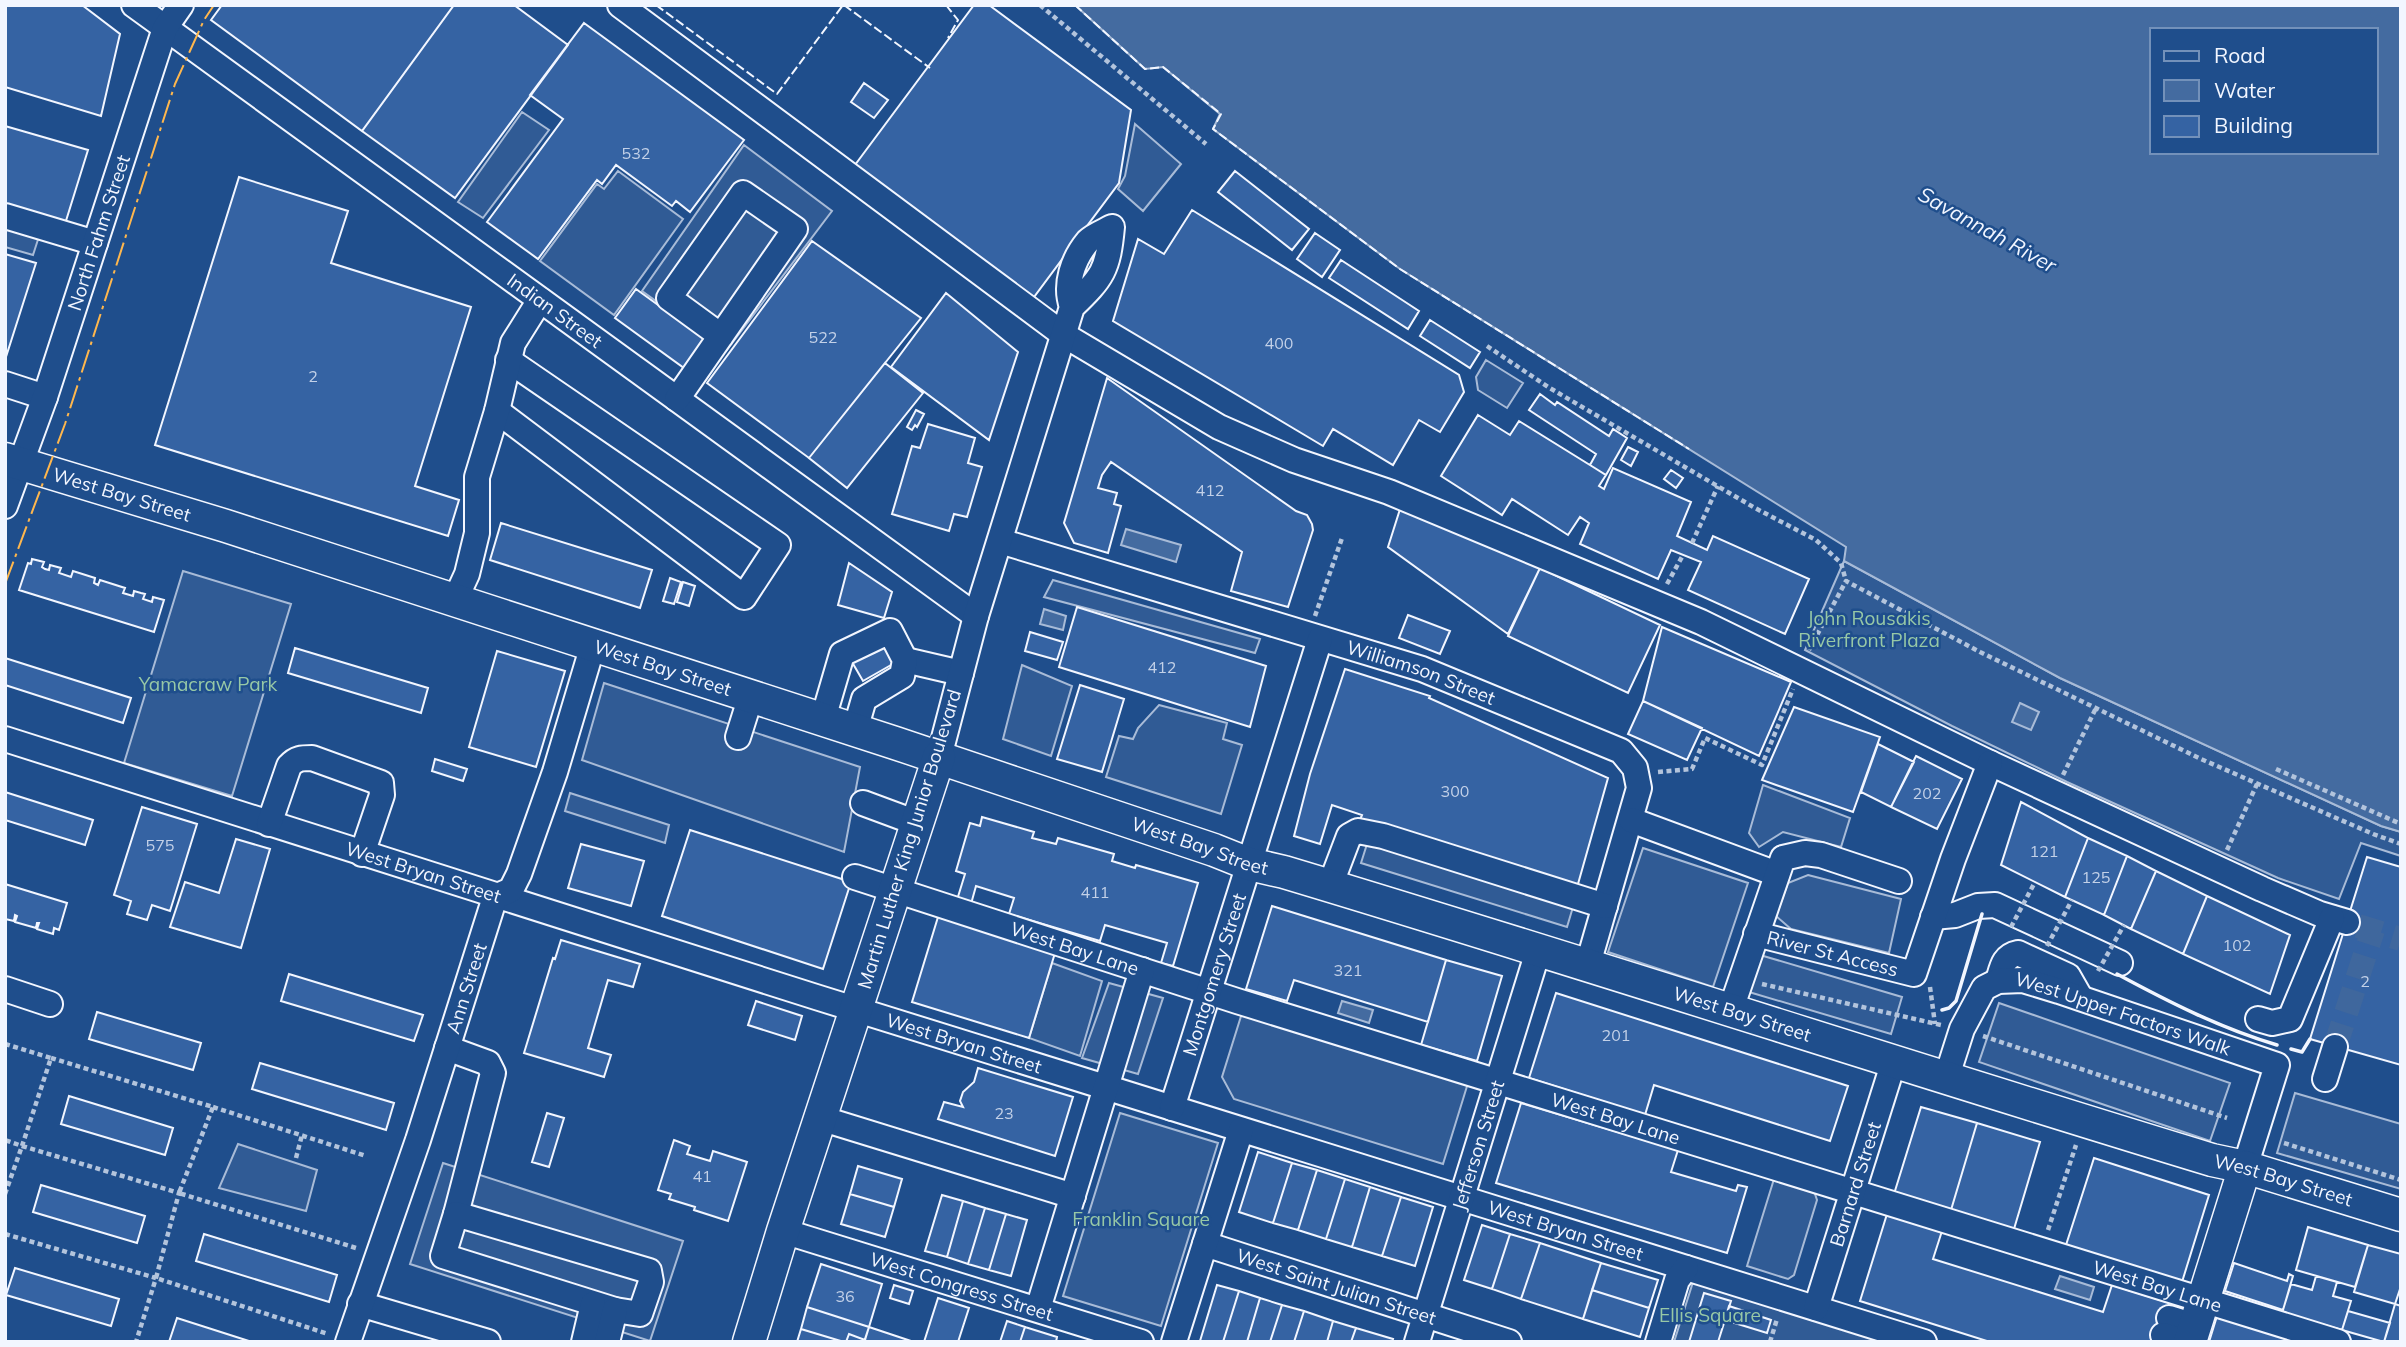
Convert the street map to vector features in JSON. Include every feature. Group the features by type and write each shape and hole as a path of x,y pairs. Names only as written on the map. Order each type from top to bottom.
{"main road":[{"name":"West Bay Street","path":"12,461 226,526 939,757 1249,864 1539,948 1946,1079 2401,1215"},
{"name":"Martin Luther King Junior Boulevard","path":"749,1342 939,757"},
{"path":"2184,1327 2245,1167"}],"street":[{"name":"Indian Street","path":"134,5 976,615"},
{"name":"North Fahm Street","path":"5,506 12,461 45,397 166,28 181,5"},
{"path":"620,5 1064,335 1219,427 1294,460 1389,492 1701,622 1990,763 2263,889 2339,920 2290,1019 2272,1023 2258,1019"},
{"path":"677,399 721,336 795,229 743,192 669,298 721,336"},
{"path":"5,216 95,243"},
{"path":"455,600 467,574 477,533 477,477 497,411 508,360 513,343 540,300"},
{"name":"Martin Luther King Junior Boulevard","path":"939,757 976,615 1072,307"},
{"path":"497,411 744,597 778,545 508,360"},
{"path":"5,384 45,397"},
{"name":"Williamson Street","path":"999,541 1316,632 1446,678 1621,751 1635,768 1636,774"},
{"path":"822,719 842,654 890,631 905,660 902,676 864,699 855,730"},
{"name":"Montgomery Street","path":"1171,1108 1249,864 1316,632"},
{"name":"Ann Street","path":"340,1338 360,1304 418,1140 495,897 511,890 519,874 555,772 593,645"},
{"path":"905,660 961,673"},
{"path":"738,737 751,696"},
{"name":"West Bryan Street","path":"5,739 495,897 1924,1342"},
{"path":"269,824 289,766 294,761 312,758 381,783 382,795 362,854"},
{"name":"River St Access","path":"1756,934 1913,974 1952,859 1990,763"},
{"path":"1588,964 1632,820 1639,788 1636,774"},
{"path":"863,803 917,823"},
{"path":"1632,820 1777,874"},
{"path":"1330,886 1349,836 1358,831 1382,836 1605,906"},
{"path":"1731,1009 1783,858 1805,852 1821,855 1899,881"},
{"name":"West Bay Lane","path":"855,877 1208,992 1499,1082 1534,1100 1852,1192 2040,1250 2184,1327 2338,1342"},
{"path":"1933,917 1955,915 1978,906 1995,905 2109,967"},
{"name":"Jefferson Street","path":"1417,1342 1539,948"},
{"path":"1038,1309 1142,970"},
{"name":"West Upper Factors Walk","path":"1946,1079 1962,1029 1984,988 1998,981 2023,980 2277,1065 2245,1167"},
{"path":"5,989 50,1004"},
{"path":"2325,1079 2335,1046"},
{"path":"447,1048 488,1063 493,1073 443,1256 604,1307 640,1314 652,1282 649,1271 456,1214"},
{"name":"Barnard Street","path":"1816,1308 1894,1061"},
{"path":"820,1118 1073,1196"},
{"path":"1174,1342 1241,1130"},
{"name":"West Congress Street","path":"783,1231 1038,1309 1091,1334 1141,1342"},
{"name":"West Saint Julian Street","path":"1205,1244 1509,1342"},
{"path":"1658,1342 1677,1280 1686,1268"},
{"path":"360,1304 488,1342"},
{"path":"584,1342 604,1307"},
{"path":"604,1307 607,1342"}],"path":[{"path":"1040,5 1206,144"},
{"path":"1487,346 1548,387 1816,540 1841,563 1846,581 1805,657"},
{"path":"1692,543 1718,486"},
{"path":"1316,632 1342,538"},
{"path":"1666,585 1683,555"},
{"path":"1846,581 1980,652 2096,708 2257,784 2401,844"},
{"path":"1636,774 1692,769 1705,738 1762,765 1792,692"},
{"path":"2062,779 2096,708"},
{"path":"2276,769 2401,824"},
{"path":"2218,867 2257,784"},
{"path":"2011,927 2035,882"},
{"path":"2047,946 2072,900"},
{"path":"2109,967 2124,925"},
{"path":"1754,982 1935,1024 1931,987"},
{"path":"1962,1029 2227,1118"},
{"path":"5,1044 366,1156"},
{"path":"5,1194 51,1058"},
{"path":"136,1342 179,1193 213,1107"},
{"path":"296,1158 302,1135"},
{"path":"5,1140 356,1248"},
{"path":"2284,1143 2401,1180"},
{"path":"2040,1250 2077,1144"},
{"path":"5,1234 156,1278 340,1338"},
{"path":"1770,1342 1778,1313"}],"shaded area":[{"path":"522,112 549,130 483,218 458,202"},
{"path":"1135,124 1181,164 1143,211 1118,189 1125,176"},
{"path":"744,145 832,211 726,351 642,291"},
{"path":"618,171 683,219 614,315 540,261 597,184 604,189"},
{"path":"5,208 44,221 33,255 5,247"},
{"path":"1486,360 1523,383 1507,408 1478,390 1476,377"},
{"name":"John Rousakis Riverfront Plaza","path":"1844,561 2060,678 2381,826 2401,832 2401,856 2361,843 2339,899 2278,878 2067,782 1805,650"},
{"name":"Yamacraw Park","path":"183,571 291,604 232,796 124,763"},
{"path":"1053,580 1260,639 1255,653 1044,597"},
{"path":"1022,665 1072,686 1051,756 1003,739"},
{"path":"604,683 860,767 844,852 582,760"},
{"path":"1159,705 1227,723 1223,739 1242,745 1221,814 1106,777 1119,736 1133,739 1138,728"},
{"path":"1763,785 1850,818 1841,847 1783,832 1759,847 1749,833"},
{"path":"570,793 669,825 665,843 565,811"},
{"path":"1367,844 1573,907 1567,927 1361,863"},
{"path":"1643,848 1748,883 1713,987 1608,952"},
{"path":"1808,875 1901,899 1889,953 1791,929 1776,916 1788,883"},
{"path":"1760,955 1902,997 1891,1034 1749,992"},
{"path":"1052,963 1102,981 1080,1056 1029,1038"},
{"path":"1109,983 1163,998 1138,1074 1082,1058"},
{"path":"1999,1003 2230,1083 2210,1141 1979,1062"},
{"path":"1242,1013 1468,1083 1443,1164 1234,1099 1222,1077"},
{"path":"2295,1093 2401,1124 2401,1189 2277,1153"},
{"name":"Franklin Square","path":"1120,1113 1218,1143 1161,1326 1063,1296"},
{"path":"238,1144 317,1170 306,1211 219,1188"},
{"path":"443,1163 683,1241 650,1341 410,1264"},
{"path":"1774,1179 1814,1191 1817,1200 1794,1275 1788,1279 1747,1266"},
{"name":"Ellis Square","path":"1693,1282 1885,1342 1674,1342"}],"water":[{"name":"Savannah River","path":"1075,5 2401,5 2401,832 2381,826 2060,678 1844,561 1846,547 1400,269 1213,129 1220,114 1163,67 1145,69"},
{"path":"1126,529 1181,545 1176,562 1121,545"},
{"path":"1044,609 1066,616 1063,630 1040,624"},
{"path":"2020,703 2039,712 2031,730 2012,722"},
{"path":"1342,1001 1373,1010 1369,1023 1338,1013"},
{"path":"2060,1276 2094,1287 2090,1300 2055,1289"}],"building":[{"path":"5,5 82,5 120,34 101,116 5,87"},
{"path":"222,5 454,5 362,131 211,20"},
{"path":"454,5 514,5 568,45 455,198 362,131"},
{"path":"974,5 989,5 1131,110 1119,183 1031,301 852,169"},
{"path":"584,23 744,140 690,212 676,201 672,206 616,165 602,184 597,180 538,259 487,222 563,119 530,95"},
{"path":"864,83 888,100 874,118 851,102"},
{"path":"5,126 88,150 65,224 5,221"},
{"path":"1235,171 1309,229 1292,250 1218,192"},
{"path":"239,177 348,211 331,263 471,307 415,486 459,500 448,536 155,445"},
{"path":"1192,210 1459,375 1464,392 1440,432 1419,420 1393,465 1333,429 1323,446 1113,321 1138,239 1164,254"},
{"path":"1315,233 1340,250 1322,277 1297,259"},
{"path":"812,241 921,318 809,458 707,383"},
{"path":"5,254 36,263 5,360"},
{"path":"1341,260 1419,311 1408,329 1329,278"},
{"path":"636,289 705,339 684,368 615,318"},
{"path":"946,293 1018,352 989,440 891,367"},
{"path":"1430,320 1480,352 1470,368 1420,336"},
{"path":"885,363 923,393 847,488 809,458"},
{"path":"1107,378 1296,511 1307,515 1313,530 1288,607 1231,591 1242,552 1111,462 1102,475 1098,488 1117,493 1114,504 1121,506 1108,553 1074,543 1064,523"},
{"path":"1540,394 1609,436 1613,429 1627,438 1606,475 1590,465 1596,454 1529,410"},
{"path":"916,410 924,414 917,427 915,425 912,430 907,427"},
{"path":"1478,415 1510,435 1519,421 1606,475 1599,486 1604,489 1613,468 1691,502 1677,536 1707,550 1713,536 1809,579 1785,634 1688,590 1701,562 1671,550 1658,579 1580,544 1589,523 1580,517 1568,535 1512,499 1502,515 1441,476"},
{"path":"928,424 975,438 968,463 982,467 967,517 954,514 949,531 892,514 912,446 920,448"},
{"path":"1628,447 1638,452 1631,466 1621,460"},
{"path":"1671,470 1683,478 1676,488 1664,479"},
{"path":"1401,506 1540,568 1508,634 1388,547"},
{"path":"501,523 652,570 640,608 490,560"},
{"path":"32,559 44,562 42,567 45,569 49,570 50,565 61,568 59,573 71,577 73,571 95,578 94,583 98,585 100,580 125,588 123,593 133,596 134,591 145,594 143,599 152,602 153,597 164,600 154,632 19,590 28,563 31,564"},
{"path":"849,563 892,592 884,618 838,605"},
{"path":"1540,568 1660,625 1628,693 1508,636"},
{"path":"670,578 681,582 674,604 663,601"},
{"path":"683,582 695,586 689,606 677,602"},
{"path":"1077,607 1266,666 1250,727 1059,667"},
{"path":"1408,615 1450,631 1440,654 1399,638"},
{"path":"1662,627 1791,682 1759,756 1643,701"},
{"path":"1030,632 1063,642 1057,660 1025,651"},
{"path":"886,642 898,661 863,681 852,662"},
{"path":"295,648 428,688 421,713 288,673"},
{"path":"497,651 565,671 536,767 469,747"},
{"path":"5,658 131,698 123,723 5,685"},
{"path":"1345,669 1430,696 1429,698 1608,778 1576,891 1357,827 1362,815 1332,805 1320,844 1294,836 1310,774"},
{"path":"1080,685 1124,699 1102,772 1057,759"},
{"path":"1643,701 1702,728 1687,760 1628,734"},
{"path":"1794,707 1880,737 1853,812 1762,780"},
{"path":"1878,744 1914,762 1891,807 1861,792"},
{"path":"1916,756 1962,779 1937,829 1891,807"},
{"path":"435,759 467,769 463,781 432,771"},
{"path":"5,792 93,820 85,845 5,820"},
{"path":"2021,802 2088,838 2065,897 2001,865"},
{"path":"142,807 197,824 170,911 152,905 147,920 127,914 131,901 114,895"},
{"path":"982,817 1034,832 1032,838 1056,844 1058,838 1114,854 1112,861 1198,883 1173,966 1161,963 1167,943 1105,925 1100,941 1009,914 1014,898 976,886 971,904 957,900 965,874 956,871 970,823 980,826"},
{"path":"690,830 851,882 823,969 662,916"},
{"path":"2088,838 2127,856 2104,915 2065,897"},
{"path":"236,839 270,849 241,948 170,927 185,882 219,893"},
{"path":"581,844 644,861 631,906 568,888"},
{"path":"2127,856 2156,871 2131,929 2104,915"},
{"path":"2367,857 2401,867 2401,1065 2310,1039"},
{"path":"2156,871 2207,896 2183,954 2131,929"},
{"path":"5,884 67,903 59,930 54,928 53,934 37,929 39,923 36,928 15,922 15,915 14,921 5,919"},
{"path":"2207,896 2290,935 2270,994 2183,954"},
{"path":"1272,906 1446,960 1428,1022 1294,980 1287,1001 1246,989"},
{"path":"938,917 1055,953 1029,1038 912,1002"},
{"path":"561,940 640,964 633,987 608,980 588,1048 611,1055 604,1077 524,1053"},
{"path":"1446,960 1502,976 1477,1061 1421,1045"},
{"path":"289,974 423,1015 414,1041 281,1001"},
{"path":"1556,993 1848,1086 1830,1141 1654,1085 1645,1115 1529,1078"},
{"path":"756,1001 802,1016 795,1040 748,1025"},
{"path":"97,1012 201,1043 193,1070 89,1039"},
{"path":"260,1063 394,1103 386,1130 252,1089"},
{"path":"978,1068 1073,1097 1055,1156 938,1119 944,1102 963,1107 960,1101 963,1092 974,1082"},
{"path":"69,1096 173,1128 165,1155 61,1124"},
{"path":"1521,1103 1678,1150 1671,1172 1736,1191 1738,1185 1747,1187 1727,1253 1496,1183"},
{"path":"1921,1107 1977,1123 1951,1210 1894,1194"},
{"path":"547,1113 564,1118 549,1167 532,1162"},
{"path":"1977,1123 2040,1142 2014,1229 1951,1210"},
{"path":"674,1140 690,1146 687,1154 710,1161 713,1151 747,1162 728,1221 669,1199 671,1194 658,1190"},
{"path":"1258,1152 1292,1163 1273,1223 1239,1212"},
{"path":"2094,1158 2209,1195 2182,1282 2066,1245"},
{"path":"1292,1163 1317,1170 1298,1230 1273,1223"},
{"path":"858,1166 902,1179 894,1207 850,1194"},
{"path":"1317,1170 1345,1179 1326,1239 1298,1230"},
{"path":"1345,1179 1370,1187 1352,1247 1326,1239"},
{"path":"41,1185 145,1216 137,1243 33,1212"},
{"path":"1370,1187 1401,1197 1382,1256 1352,1247"},
{"path":"850,1194 894,1207 885,1237 841,1224"},
{"path":"942,1195 963,1201 947,1257 925,1251"},
{"path":"1401,1197 1433,1207 1415,1266 1382,1256"},
{"path":"963,1201 985,1208 968,1264 947,1257"},
{"path":"985,1208 1006,1214 989,1270 968,1264"},
{"path":"1006,1214 1027,1220 1011,1276 989,1270"},
{"path":"1887,1214 1942,1231 1933,1259 2103,1312 2112,1285 2173,1304 2161,1342 1990,1342 1860,1301"},
{"path":"1482,1225 1510,1234 1492,1289 1464,1280"},
{"path":"2308,1227 2368,1245 2355,1287 2296,1270"},
{"path":"204,1234 337,1275 329,1302 196,1261"},
{"path":"1510,1234 1540,1243 1521,1299 1492,1289"},
{"path":"1540,1243 1601,1263 1583,1319 1521,1299"},
{"path":"2368,1245 2401,1254 2401,1286 2395,1304 2354,1292"},
{"path":"1601,1263 1658,1280 1649,1308 1592,1290"},
{"path":"2234,1263 2287,1281 2289,1274 2293,1276 2283,1310 2225,1291"},
{"path":"821,1264 882,1284 869,1327 807,1307"},
{"path":"15,1268 119,1299 111,1326 6,1295"},
{"path":"2316,1276 2337,1282 2333,1296 2351,1301 2342,1330 2282,1313 2291,1284 2312,1290"},
{"path":"894,1285 913,1291 909,1304 890,1298"},
{"path":"1217,1285 1239,1291 1223,1342 1203,1342 1200,1341"},
{"path":"1592,1290 1649,1308 1640,1337 1583,1319"},
{"path":"1239,1291 1260,1298 1247,1342 1223,1342"},
{"path":"1704,1293 1731,1301 1718,1342 1689,1342"},
{"path":"938,1298 969,1308 958,1342 924,1342"},
{"path":"1260,1298 1282,1305 1270,1342 1247,1342"},
{"path":"2395,1304 2401,1306 2401,1342 2384,1342"},
{"path":"1282,1305 1304,1311 1294,1342 1270,1342"},
{"path":"1729,1306 1771,1320 1767,1333 1725,1320"},
{"path":"807,1307 869,1327 865,1340 849,1334 844,1342 801,1329"},
{"path":"1304,1311 1333,1321 1327,1342 1294,1342"},
{"path":"2348,1311 2390,1323 2384,1342 2342,1330"},
{"path":"2217,1316 2298,1342 2209,1342"},
{"path":"177,1318 252,1342 169,1342"},
{"path":"1007,1321 1025,1327 1020,1342 1000,1342"},
{"path":"1333,1321 1356,1328 1351,1342 1327,1342"},
{"path":"869,1327 914,1342 864,1342"},
{"path":"1025,1327 1057,1337 1056,1342 1020,1342"},
{"path":"1356,1328 1393,1339 1392,1342 1351,1342"},
{"path":"801,1329 844,1342 797,1342"},
{"path":"849,1334 865,1340 846,1342"}],"tunnel":[{"path":"2358,926 2401,939"},
{"path":"2335,1047 2373,930"}],"fence":[{"path":"656,5 777,94 843,5"},
{"path":"844,5 930,68"},
{"path":"946,5 958,20 948,38"},
{"path":"1075,5 1145,69 1163,67 1221,114 1213,129 1400,269 1689,449"}],"wall":[{"path":"1942,1010 1949,1008 1956,1001 1982,914"},
{"path":"2117,974 2195,1014 2277,1045"},
{"path":"2291,1049 2302,1052 2310,1039"}],"power":[{"path":"5,584 65,424 175,84 204,20 214,5"}]}
